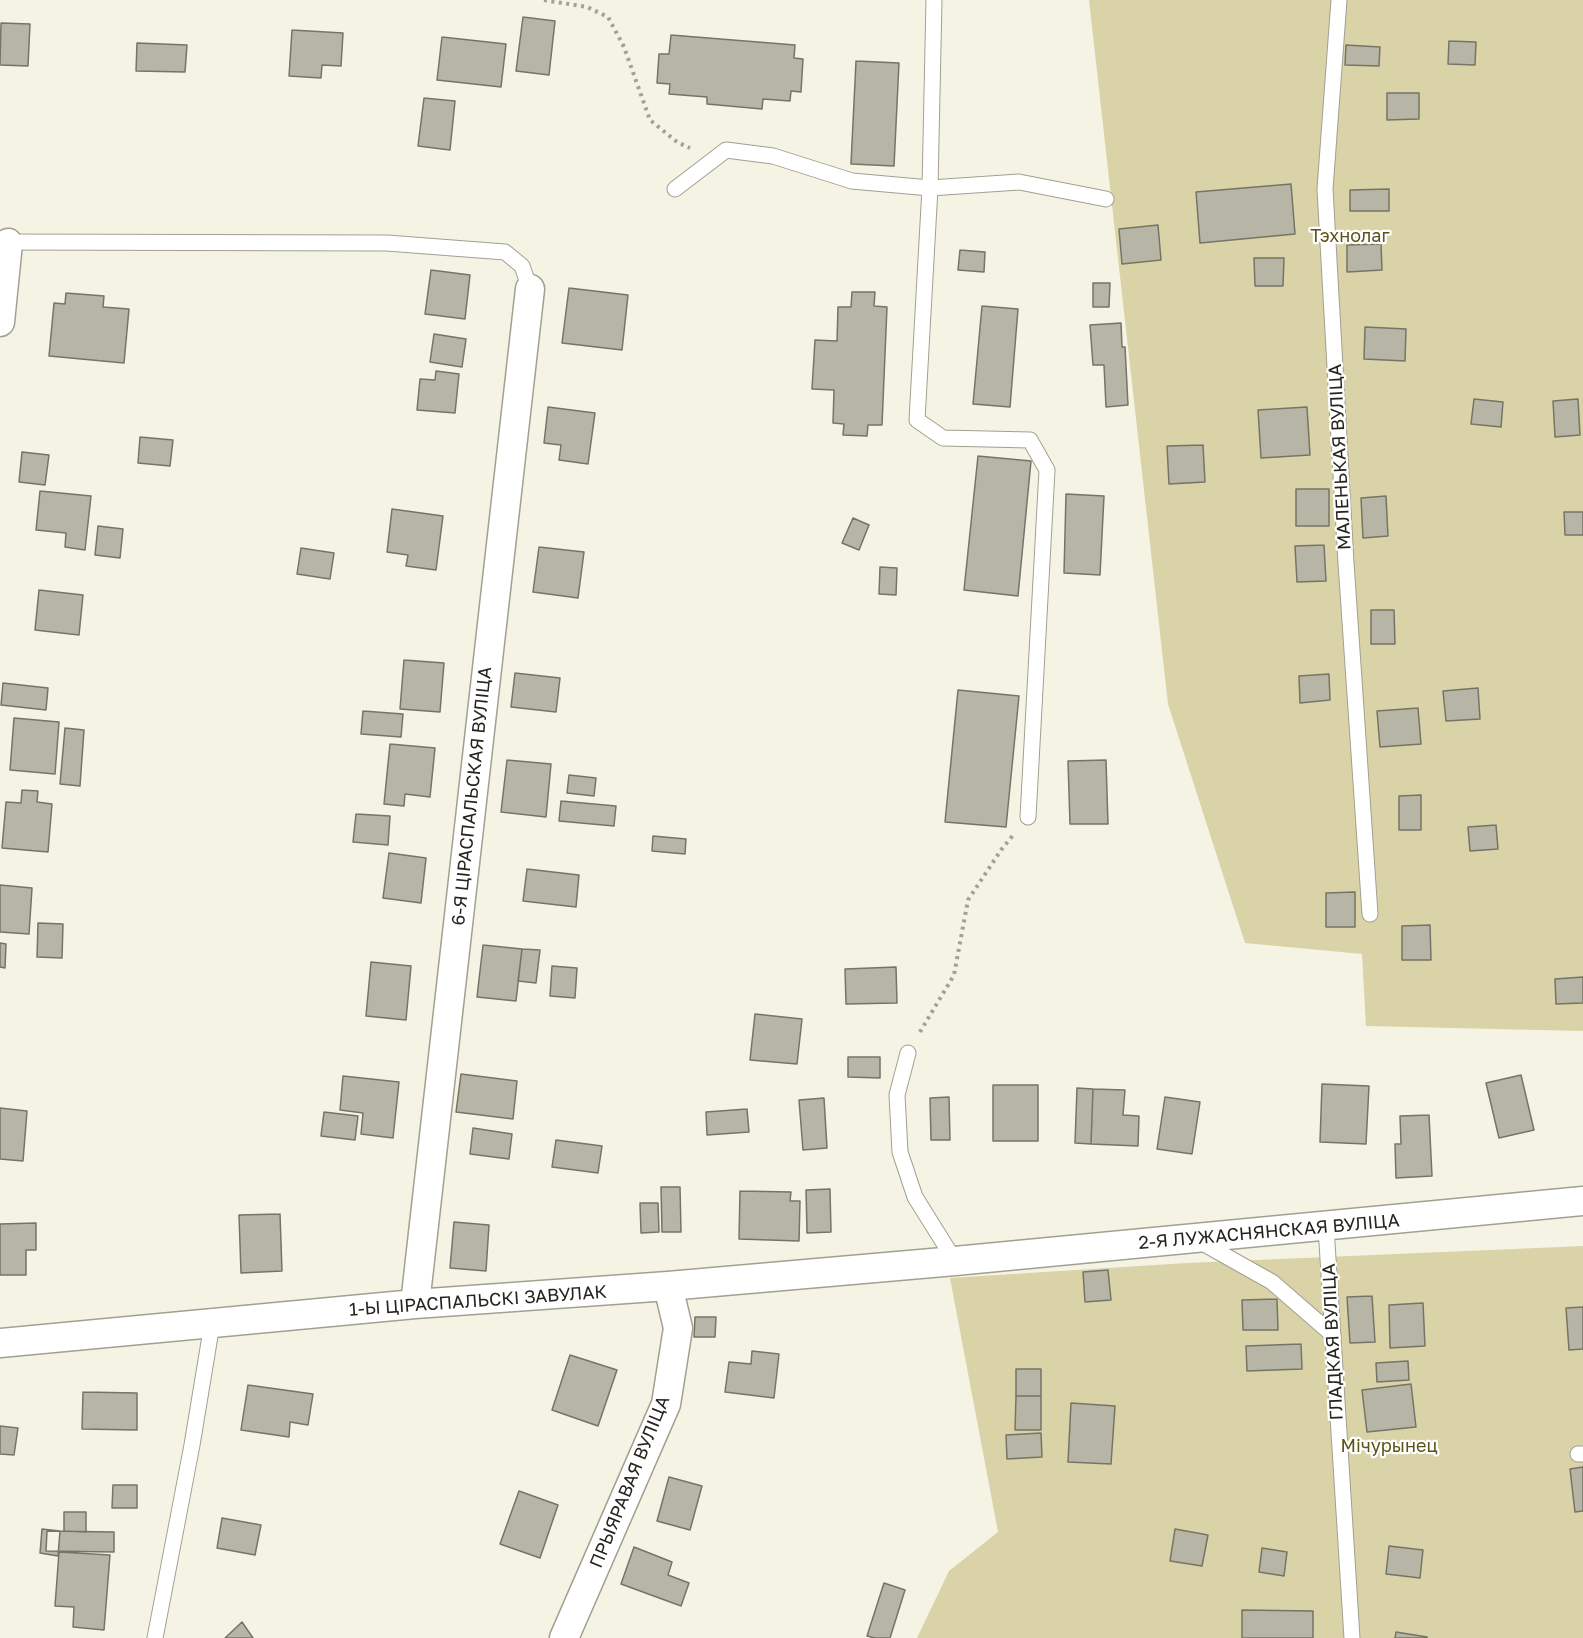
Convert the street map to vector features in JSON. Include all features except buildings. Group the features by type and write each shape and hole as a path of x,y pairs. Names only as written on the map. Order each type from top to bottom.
{"street":[{"path":"0,322 4,242"},
{"name":"6-Я ЦІРАСПАЛЬСКАЯ ВУЛІЦА","path":"415,1304 530,289"},
{"name":"2-Я ЛУЖАСНЯНСКАЯ ВУЛІЦА","path":"955,1261 1583,1201"},
{"name":"1-Ы ЦІРАСПАЛЬСКІ ЗАВУЛАК","path":"0,1342 415,1304 668,1286 955,1261"},
{"name":"ПРЫЯРАВАЯ ВУЛІЦА","path":"564,1638 666,1404 678,1328 668,1286"}],"lane":[{"path":"934,0 930,188 917,420 943,438 1030,440 1047,470 1028,817"},
{"name":"МАЛЕНЬКАЯ ВУЛІЦА","path":"1339,0 1325,189 1346,563 1370,914"},
{"path":"675,189 726,150 773,156 852,181 930,188 1019,182 1106,199"},
{"path":"4,242 387,243 505,252 522,266 530,289"},
{"path":"908,1053 897,1095 900,1152 915,1197 955,1261"},
{"name":"ГЛАДКАЯ ВУЛІЦА","path":"1326,1227 1352,1638"},
{"path":"1195,1239 1272,1282 1333,1335"},
{"path":"155,1638 192,1445 212,1324"}],"path":[{"path":"544,0 587,7 608,16 624,47 650,120 677,142 715,159"},
{"path":"908,1053 954,975 968,900 1001,850 1028,817"}],"green space":[{"name":"Тэхнолаг","path":"1089,0 1583,0 1583,1031 1366,1026 1362,954 1245,943 1168,704"},
{"name":"Мічурынец","path":"1583,1246 1583,1638 917,1638 949,1571 998,1532 950,1278 1187,1263"}]}
